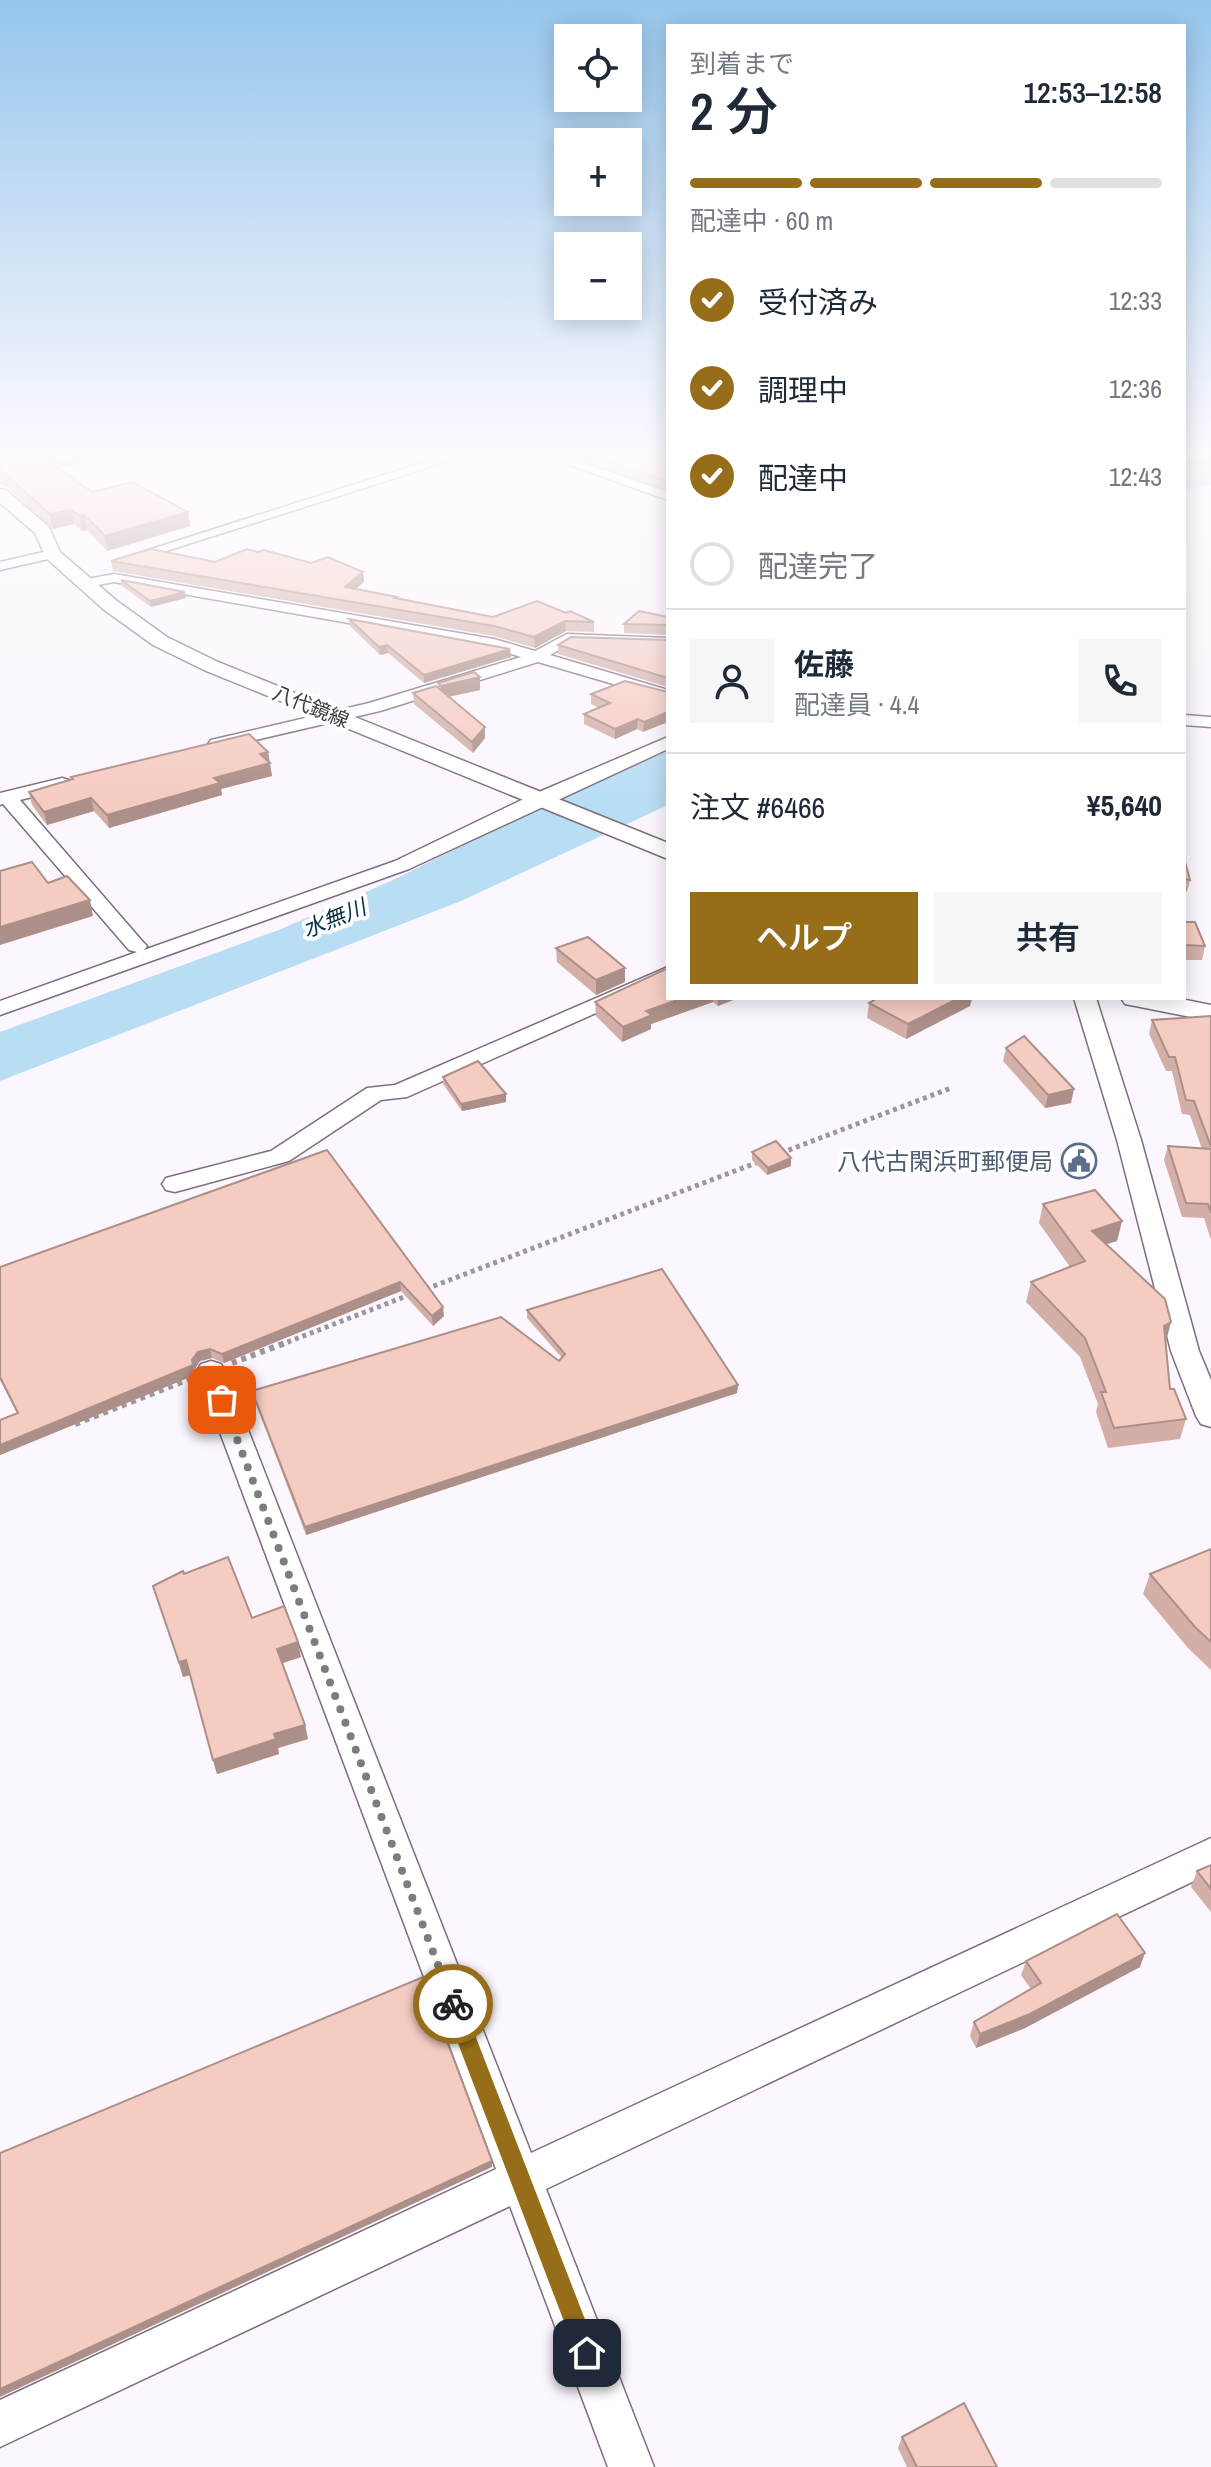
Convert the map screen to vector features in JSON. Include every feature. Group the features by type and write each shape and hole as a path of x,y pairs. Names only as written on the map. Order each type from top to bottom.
{"main road":[{"name":"八代鏡線","path":"66,566 110,605 160,641 211,666 666,851"},
{"path":"1145,1000 1211,1013"}],"street":[{"path":"81,579 121,566"},
{"path":"81,579 114,578 494,644 666,694"},
{"path":"201,748 335,716 534,658 567,639 666,643"},
{"path":"1186,720 1211,722"},
{"path":"0,1008 402,865 666,743"},
{"path":"82,778 4,798 136,946"},
{"path":"175,1184 280,1156 375,1093 399,1092 666,974"},
{"path":"1086,1000 1129,1140 1185,1351 1211,1416"},
{"path":"211,1371 631,2467"},
{"path":"0,2424 521,2182 1211,1855"}],"path":[{"path":"72,1426 951,1088"}],"water":[{"name":"水無川","path":"666,751 666,806 461,901 0,1081 0,1032 281,929 393,880 516,819"}],"building":[{"path":"141,566 349,566 363,572 345,587 493,617 537,601 594,622 565,621 534,637 494,626"},
{"path":"121,580 185,592 150,601"},
{"path":"639,611 666,617 666,625 624,624"},
{"path":"349,619 510,649 424,675 387,645 379,647"},
{"path":"571,637 666,640 666,677 558,645"},
{"path":"474,672 480,677 441,686 438,683"},
{"path":"625,681 666,691 666,713 644,722 638,719 615,729 584,714 610,703 591,694"},
{"path":"436,686 485,727 472,742 413,693"},
{"path":"249,734 268,752 260,754 270,763 214,778 220,783 107,815 91,798 44,812 29,792 73,779 71,777"},
{"path":"32,862 48,883 67,876 90,900 0,927 0,871"},
{"path":"1186,922 1195,922 1205,946 1186,945"},
{"path":"588,937 625,968 596,980 556,948"},
{"path":"666,969 666,1000 677,1000 646,1011 652,1015 623,1027 595,1002"},
{"path":"874,1000 955,1000 908,1024 869,1003"},
{"path":"1211,1016 1211,1147 1194,1101 1186,1100 1175,1057 1169,1057 1152,1020"},
{"path":"1024,1036 1074,1089 1048,1095 1006,1048"},
{"path":"478,1061 506,1094 461,1104 443,1077"},
{"path":"776,1141 791,1158 768,1168 752,1152"},
{"path":"1168,1146 1211,1149 1211,1213 1208,1204 1186,1203"},
{"path":"327,1150 443,1307 432,1316 400,1282 222,1354 210,1349 198,1352 192,1360 193,1365 0,1445 0,1420 18,1413 0,1377 0,1267"},
{"path":"1095,1190 1122,1221 1092,1231 1165,1299 1171,1322 1164,1326 1170,1389 1174,1389 1186,1419 1114,1428 1101,1392 1106,1392 1085,1338 1031,1282 1085,1261 1043,1204"},
{"path":"662,1269 738,1385 305,1527 252,1391 501,1317 559,1361 565,1354 527,1310"},
{"path":"1211,1549 1211,1642 1150,1574"},
{"path":"228,1557 252,1618 284,1606 298,1642 277,1649 305,1725 274,1734 276,1739 213,1760 186,1660 179,1662 153,1586 183,1571 184,1574"},
{"path":"1211,1865 1211,1889 1197,1871"},
{"path":"1117,1914 1145,1953 1030,2014 980,2034 974,2022 1041,1983 1026,1961"},
{"path":"423,1977 492,2161 0,2389 0,2153"},
{"path":"964,2403 997,2467 917,2467 902,2437"}],"way so far":[{"path":"222,1400 453,2004"}],"place":[{"name":"八代古閑浜町郵便局","path":"1079,1161"}],"route":[{"path":"453,2004 587,2353"}]}
